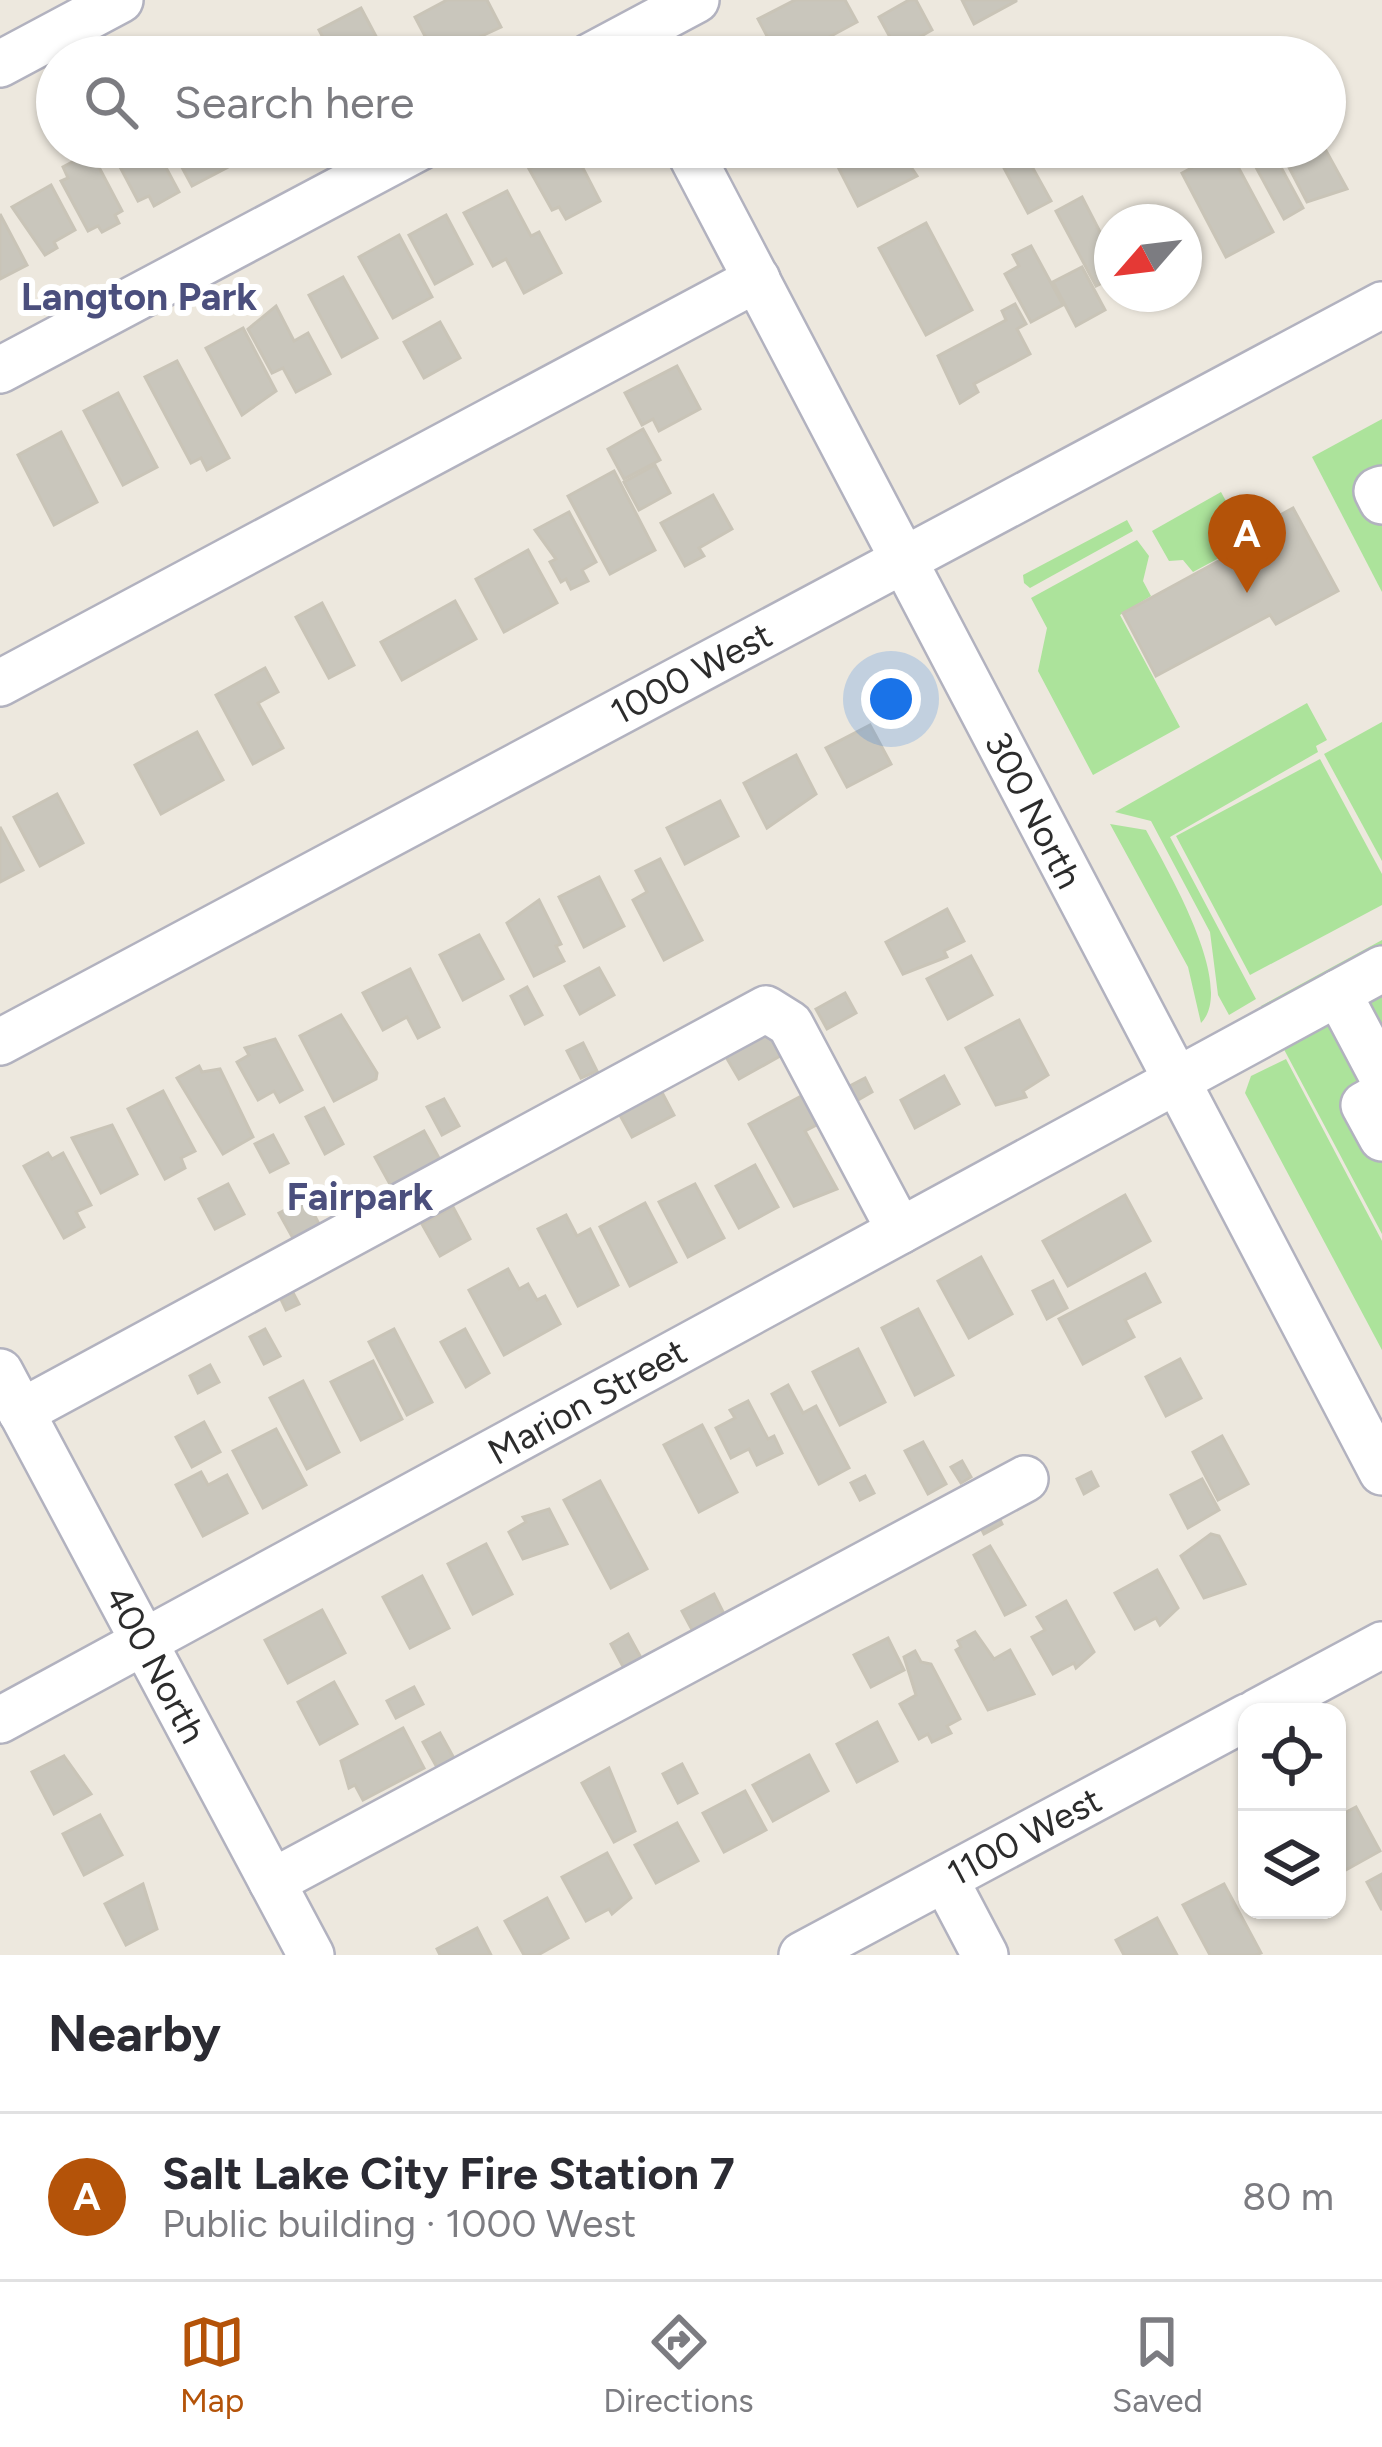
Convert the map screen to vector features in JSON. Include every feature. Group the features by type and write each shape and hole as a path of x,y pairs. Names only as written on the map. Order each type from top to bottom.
{"street":[{"path":"52,36 120,0"},
{"path":"620,36 696,0"},
{"path":"0,64 36,45"},
{"path":"0,370 380,168"},
{"name":"300 North","path":"698,168 1382,1472"},
{"path":"0,682 757,279"},
{"name":"1000 West","path":"0,1042 1382,305"},
{"path":"1382,489 1377,491 1382,501"},
{"name":"Marion Street","path":"0,1720 1382,969"},
{"path":"1337,993 1382,1076"},
{"path":"11,1392 766,1009 790,1024 900,1231"},
{"path":"1382,1095 1364,1105 1382,1138"},
{"name":"400 North","path":"11,1392 311,1955"},
{"path":"272,1882 1025,1479"},
{"path":"1274,1703 1382,1646"},
{"name":"1100 West","path":"802,1955 1238,1723"},
{"path":"945,1879 986,1955"}],"green space":[{"path":"1382,419 1382,592 1312,457"},
{"path":"1221,492 1244,534 1230,542 1234,550 1193,572 1183,560 1169,561 1152,531"},
{"path":"1127,520 1133,531 1030,588 1024,583 1023,575"},
{"path":"1137,540 1149,556 1143,581 1151,596 1120,615 1180,727 1093,775 1038,671 1047,628 1031,598"},
{"path":"1307,703 1327,740 1316,746 1318,752 1170,837 1256,999 1229,1015 1218,995 1210,932 1151,821 1115,812"},
{"path":"1382,722 1382,861 1324,754"},
{"path":"1320,759 1382,874 1382,905 1250,975 1176,836"},
{"path":"1110,824 1146,830 1182,898 1205,956 1210,983 1210,1006 1201,1023 1188,967"},
{"path":"1382,940 1382,1234 1261,1006"},
{"path":"1286,1059 1382,1241 1382,1350 1245,1093 1251,1076"}],"building":[{"path":"447,0 487,0 501,27 482,36 425,36 415,17"},
{"path":"795,0 845,0 857,22 831,36 767,36 758,19"},
{"path":"916,0 932,30 922,36 889,36 879,17"},
{"path":"962,0 1016,0 1016,1 974,24"},
{"path":"361,8 376,36 322,36 319,30"},
{"path":"63,168 99,168 122,211 115,215 119,223 102,232 98,226 88,231 61,181 68,178"},
{"path":"121,168 166,168 179,192 154,206 149,196 138,201"},
{"path":"182,168 226,168 192,186"},
{"path":"583,168 600,201 566,219 559,207 552,210 529,169"},
{"path":"912,168 917,176 858,206 839,169"},
{"path":"1004,168 1033,168 1051,201 1028,213"},
{"path":"1191,168 1239,168 1273,232 1226,257 1182,173"},
{"path":"1256,168 1281,168 1303,208 1284,219"},
{"path":"1289,168 1336,168 1347,189 1307,202"},
{"path":"51,185 75,230 54,242 57,248 45,255 12,207"},
{"path":"507,191 531,236 539,232 561,273 524,293 506,259 493,266 464,213"},
{"path":"1082,197 1094,220 1094,282 1056,211"},
{"path":"0,214 27,265 0,279"},
{"path":"446,215 472,264 435,284 409,235"},
{"path":"926,223 972,310 926,335 879,248"},
{"path":"399,235 432,297 393,318 359,257"},
{"path":"1031,246 1063,305 1031,322 1005,274 1019,266 1013,255"},
{"path":"1082,267 1094,289 1094,312 1101,312 1076,326 1053,282"},
{"path":"343,277 377,338 342,357 309,295"},
{"path":"1015,304 1026,324 1017,329 1030,354 974,384 978,392 960,403 938,356 1006,320 1002,311"},
{"path":"276,306 294,341 308,333 330,374 296,392 283,368 272,373 248,329"},
{"path":"440,322 460,358 424,378 404,342"},
{"path":"243,328 276,391 242,415 206,348"},
{"path":"177,361 229,458 207,470 201,458 191,463 145,377"},
{"path":"677,366 700,409 659,431 653,419 642,425 625,393"},
{"path":"118,393 157,467 123,485 84,411"},
{"path":"643,429 660,460 624,479 608,449"},
{"path":"61,432 97,502 54,525 18,455"},
{"path":"655,465 670,493 639,510 624,482"},
{"path":"614,471 655,550 610,574 568,496"},
{"path":"713,495 732,529 699,548 704,556 685,566 661,523"},
{"path":"1293,508 1338,591 1276,624 1270,615 1156,676 1123,613 1237,551 1231,542"},
{"path":"569,512 596,562 582,570 588,581 571,589 566,579 561,582 550,562 556,559 535,530"},
{"path":"528,550 557,603 504,632 476,579"},
{"path":"455,601 476,639 402,680 381,642"},
{"path":"322,603 354,665 329,678 296,617"},
{"path":"265,668 278,692 258,703 283,748 253,764 216,695"},
{"path":"870,725 891,764 847,787 826,748"},
{"path":"197,732 223,780 161,814 135,765"},
{"path":"796,755 816,794 767,828 744,783"},
{"path":"57,794 83,843 40,866 14,817"},
{"path":"720,801 738,836 685,864 667,828"},
{"path":"0,827 23,870 0,882"},
{"path":"660,859 702,940 664,960 633,900 647,892 636,871"},
{"path":"599,877 624,926 584,947 559,897"},
{"path":"539,900 561,944 556,946 564,961 534,976 507,923"},
{"path":"947,909 964,941 944,951 947,957 903,974 886,942"},
{"path":"479,935 503,979 463,1000 440,955"},
{"path":"971,956 992,995 948,1019 927,979"},
{"path":"599,968 614,995 580,1014 565,986"},
{"path":"410,969 439,1027 418,1038 407,1017 383,1030 363,993"},
{"path":"527,987 542,1015 525,1024 511,996"},
{"path":"845,993 856,1013 827,1029 816,1009"},
{"path":"341,1015 377,1073 376,1079 334,1101 300,1036"},
{"path":"1019,1020 1048,1075 1023,1091 1026,1097 996,1105 966,1048"},
{"path":"766,1025 782,1055 739,1079 722,1050"},
{"path":"275,1039 302,1090 280,1102 274,1091 258,1100 237,1062 249,1055 245,1048"},
{"path":"583,1043 597,1071 581,1078 567,1051"},
{"path":"199,1066 202,1072 220,1069 253,1137 223,1154 177,1078"},
{"path":"944,1076 959,1104 915,1128 901,1100"},
{"path":"865,1078 872,1092 853,1103 846,1088"},
{"path":"657,1083 674,1115 632,1137 615,1106"},
{"path":"163,1091 195,1151 181,1158 185,1168 165,1179 128,1109"},
{"path":"807,1093 822,1122 805,1131 837,1189 794,1206 749,1124"},
{"path":"444,1099 459,1126 442,1135 427,1107"},
{"path":"324,1108 343,1144 325,1154 306,1117"},
{"path":"112,1125 137,1174 101,1193 72,1138"},
{"path":"424,1131 440,1160 391,1186 375,1157"},
{"path":"273,1135 288,1163 270,1172 255,1144"},
{"path":"48,1153 52,1159 63,1153 91,1205 76,1212 84,1227 64,1238 24,1166"},
{"path":"755,1165 778,1207 739,1228 716,1186"},
{"path":"228,1184 244,1214 215,1229 199,1199"},
{"path":"695,1184 724,1238 688,1257 659,1202"},
{"path":"1125,1195 1150,1241 1068,1286 1043,1241"},
{"path":"306,1199 320,1226 294,1240 279,1213"},
{"path":"645,1203 676,1262 630,1286 600,1227"},
{"path":"453,1207 470,1239 440,1256 422,1224"},
{"path":"566,1215 577,1236 590,1229 618,1285 578,1306 538,1229"},
{"path":"981,1257 1012,1314 969,1338 938,1281"},
{"path":"508,1269 519,1289 528,1284 537,1300 545,1296 560,1324 504,1355 469,1290"},
{"path":"1145,1274 1160,1302 1125,1320 1134,1337 1083,1364 1059,1319"},
{"path":"1053,1281 1067,1308 1047,1319 1033,1291"},
{"path":"290,1287 299,1304 286,1310 278,1293"},
{"path":"918,1309 953,1375 915,1395 882,1328"},
{"path":"265,1329 280,1356 264,1364 250,1337"},
{"path":"394,1329 432,1402 407,1415 369,1342"},
{"path":"465,1329 489,1373 466,1387 441,1342"},
{"path":"858,1349 885,1402 840,1425 813,1372"},
{"path":"1180,1359 1201,1398 1166,1416 1146,1377"},
{"path":"373,1361 402,1419 361,1440 331,1382"},
{"path":"210,1365 219,1382 198,1393 190,1376"},
{"path":"303,1381 339,1452 307,1469 270,1398"},
{"path":"788,1385 803,1413 816,1406 849,1468 819,1484 772,1394"},
{"path":"748,1401 768,1439 774,1436 782,1453 757,1465 749,1449 731,1458 716,1428 735,1418 730,1410"},
{"path":"204,1422 220,1452 192,1467 176,1437"},
{"path":"702,1425 737,1492 699,1512 664,1445"},
{"path":"276,1429 306,1485 263,1508 233,1451"},
{"path":"1222,1436 1248,1484 1218,1500 1193,1452"},
{"path":"923,1442 946,1484 928,1494 905,1451"},
{"path":"962,1461 971,1477 961,1483 951,1467"},
{"path":"201,1472 208,1485 227,1475 247,1513 203,1536 176,1485"},
{"path":"1091,1472 1098,1486 1084,1494 1077,1479"},
{"path":"865,1476 874,1493 860,1500 851,1483"},
{"path":"1202,1479 1219,1510 1188,1528 1171,1495"},
{"path":"600,1481 647,1569 611,1588 564,1500"},
{"path":"549,1509 567,1544 523,1559 509,1532 526,1522 523,1517"},
{"path":"996,1511 1002,1524 984,1534 977,1520"},
{"path":"1211,1534 1219,1536 1245,1584 1204,1598 1181,1556"},
{"path":"486,1544 512,1594 473,1614 448,1564"},
{"path":"990,1546 1025,1605 1005,1615 974,1555"},
{"path":"1157,1570 1178,1608 1160,1625 1156,1618 1135,1629 1115,1593"},
{"path":"422,1576 449,1628 410,1648 383,1597"},
{"path":"714,1594 728,1622 697,1639 682,1611"},
{"path":"1066,1601 1094,1652 1076,1668 1074,1663 1053,1674 1032,1637 1045,1630 1037,1617"},
{"path":"322,1610 345,1653 288,1683 265,1640"},
{"path":"975,1632 994,1659 1010,1650 1034,1694 988,1710 956,1650 961,1647 958,1641"},
{"path":"628,1634 645,1665 627,1674 611,1644"},
{"path":"888,1638 904,1670 871,1687 854,1655"},
{"path":"915,1651 921,1662 931,1664 960,1719 947,1726 951,1733 932,1742 928,1734 919,1739 900,1704 916,1695 904,1657"},
{"path":"334,1682 357,1724 320,1744 298,1702"},
{"path":"414,1687 423,1704 396,1718 387,1701"},
{"path":"877,1722 897,1761 857,1782 837,1744"},
{"path":"403,1728 424,1768 363,1800 355,1785 349,1788 341,1761"},
{"path":"440,1733 456,1762 439,1771 423,1742"},
{"path":"809,1755 828,1791 773,1821 753,1785"},
{"path":"64,1756 91,1794 54,1814 32,1772"},
{"path":"682,1764 697,1793 678,1803 663,1774"},
{"path":"609,1768 635,1831 614,1842 582,1783"},
{"path":"745,1791 766,1830 724,1852 703,1813"},
{"path":"1356,1807 1380,1851 1346,1870 1346,1812"},
{"path":"100,1815 122,1855 84,1875 63,1834"},
{"path":"677,1823 698,1861 656,1883 635,1845"},
{"path":"607,1853 631,1898 612,1914 609,1909 586,1921 562,1877"},
{"path":"1382,1874 1382,1910 1367,1882"},
{"path":"143,1884 157,1929 126,1945 105,1904"},
{"path":"1224,1884 1238,1919 1243,1919 1261,1953 1210,1955 1183,1905"},
{"path":"547,1898 568,1938 538,1955 524,1955 505,1921"},
{"path":"1157,1918 1177,1955 1124,1955 1116,1940"},
{"path":"477,1928 491,1955 440,1955 437,1949"}],"place":[{"name":"Salt Lake City Fire Station 7","path":"1247,593"}],"district":[{"name":"Langton Park","path":"139,296"},
{"name":"Fairpark","path":"360,1196"}]}
